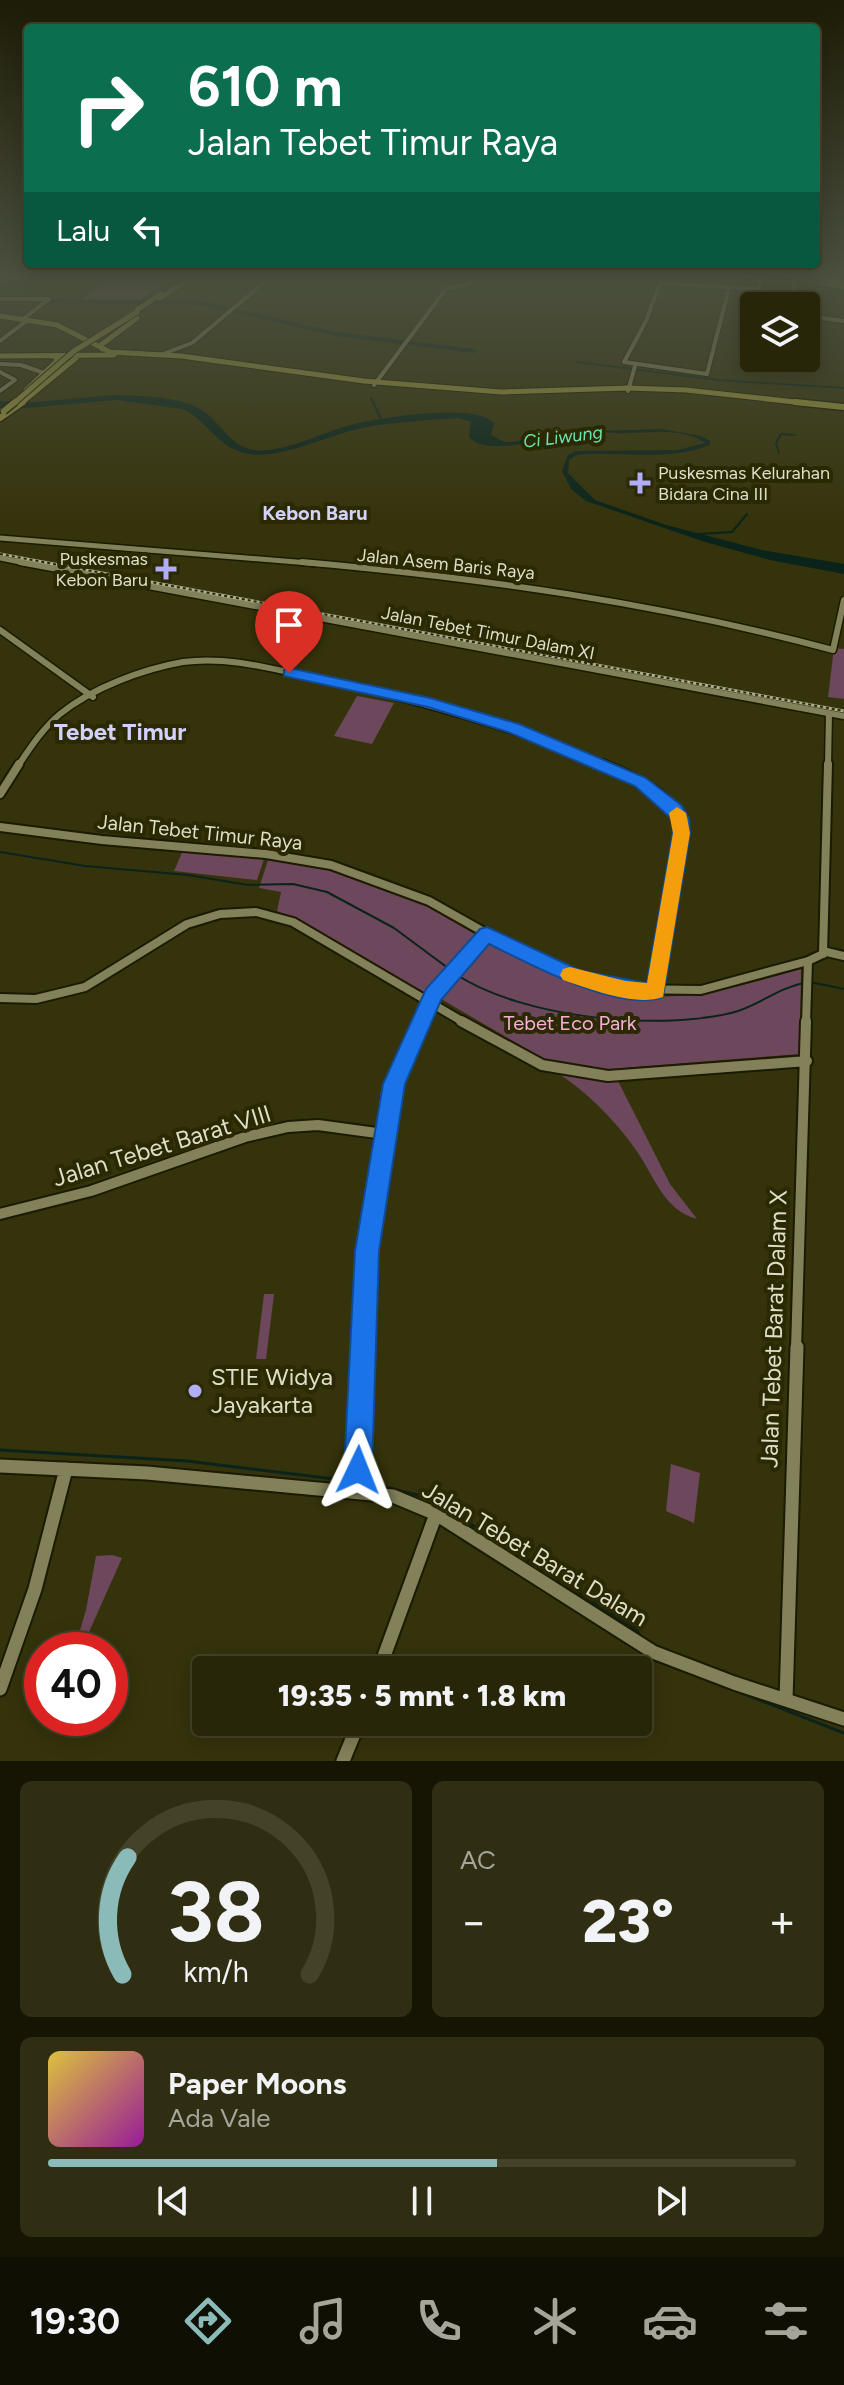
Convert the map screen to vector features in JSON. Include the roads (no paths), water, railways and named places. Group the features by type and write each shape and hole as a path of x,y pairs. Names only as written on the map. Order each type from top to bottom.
{"main road":[{"path":"4,412 58,358"},
{"path":"4,412 68,358"},
{"path":"4,412 24,402 76,358"},
{"path":"172,358 494,395 628,390 727,396 844,409"},
{"path":"184,358 375,383"},
{"path":"51,368 60,369"}],"street":[{"path":"375,383 393,358"},
{"path":"625,358 635,368 707,374 711,358"},
{"path":"0,364 21,365 44,373"},
{"path":"628,390 635,368"},
{"path":"0,372 15,380 0,391"},
{"name":"Jalan Asem Baris Raya","path":"0,538 306,562 528,587 733,623 833,650 844,600"},
{"name":"Jalan Tebet Timur Dalam XI","path":"0,558 844,716"},
{"path":"0,630 93,697"},
{"path":"0,794 58,716 155,668 187,661 224,661 430,703 514,728 641,782 675,809 680,818 681,833 659,957 656,992"},
{"path":"829,713 823,954 844,956"},
{"name":"Jalan Tebet Timur Raya","path":"0,827 102,840 266,854 331,865 429,901 487,934 577,978 625,989 656,992 701,990 808,961 823,954"},
{"path":"0,998 36,999 85,987 187,924 220,914 256,912 293,922 431,1005 542,1065 593,1075 807,1061"},
{"path":"357,1481 367,1251 384,1134 400,1068 433,995 487,934"},
{"name":"Jalan Tebet Barat Dalam X","path":"786,1700 808,961"},
{"name":"Jalan Tebet Barat VIII","path":"0,1214 91,1191 245,1137 288,1127 318,1125 384,1134"},
{"name":"Jalan Tebet Barat Dalam","path":"0,1466 357,1481 436,1514 658,1654 844,1719"},
{"path":"0,1689 35,1589 66,1469"},
{"path":"384,1656 436,1514"},
{"path":"343,1761 353,1736"}],"waterway":[{"path":"577,362 719,380 844,388"},
{"path":"371,398 382,421"},
{"path":"779,453 776,443 781,434 795,435"},
{"path":"699,534 732,532 747,514"},
{"path":"0,852 85,866 188,875 248,885 293,884 327,892 394,928 452,971"},
{"path":"457,975 485,990 553,1011 591,1017 666,1021 731,1013 804,983"},
{"path":"810,982 844,989"},
{"path":"0,1450 187,1461 351,1481"},
{"path":"362,1482 418,1495 444,1507 635,1629 643,1638"},
{"path":"737,1691 844,1733"}],"railway":[{"path":"0,554 844,711"}],"place":[{"name":"Puskesmas Kelurahan Bidara Cina III","path":"640,483"},
{"name":"Puskesmas Kebon Baru","path":"166,569"},
{"name":"STIE Widya Jayakarta","path":"195,1391"}],"district":[{"name":"Kebon Baru","path":"315,513"},
{"name":"Tebet Timur","path":"120,732"}],"water label":[{"name":"Ci Liwung","path":"563,437"}],"park label":[{"name":"Tebet Eco Park","path":"570,1023"}]}
